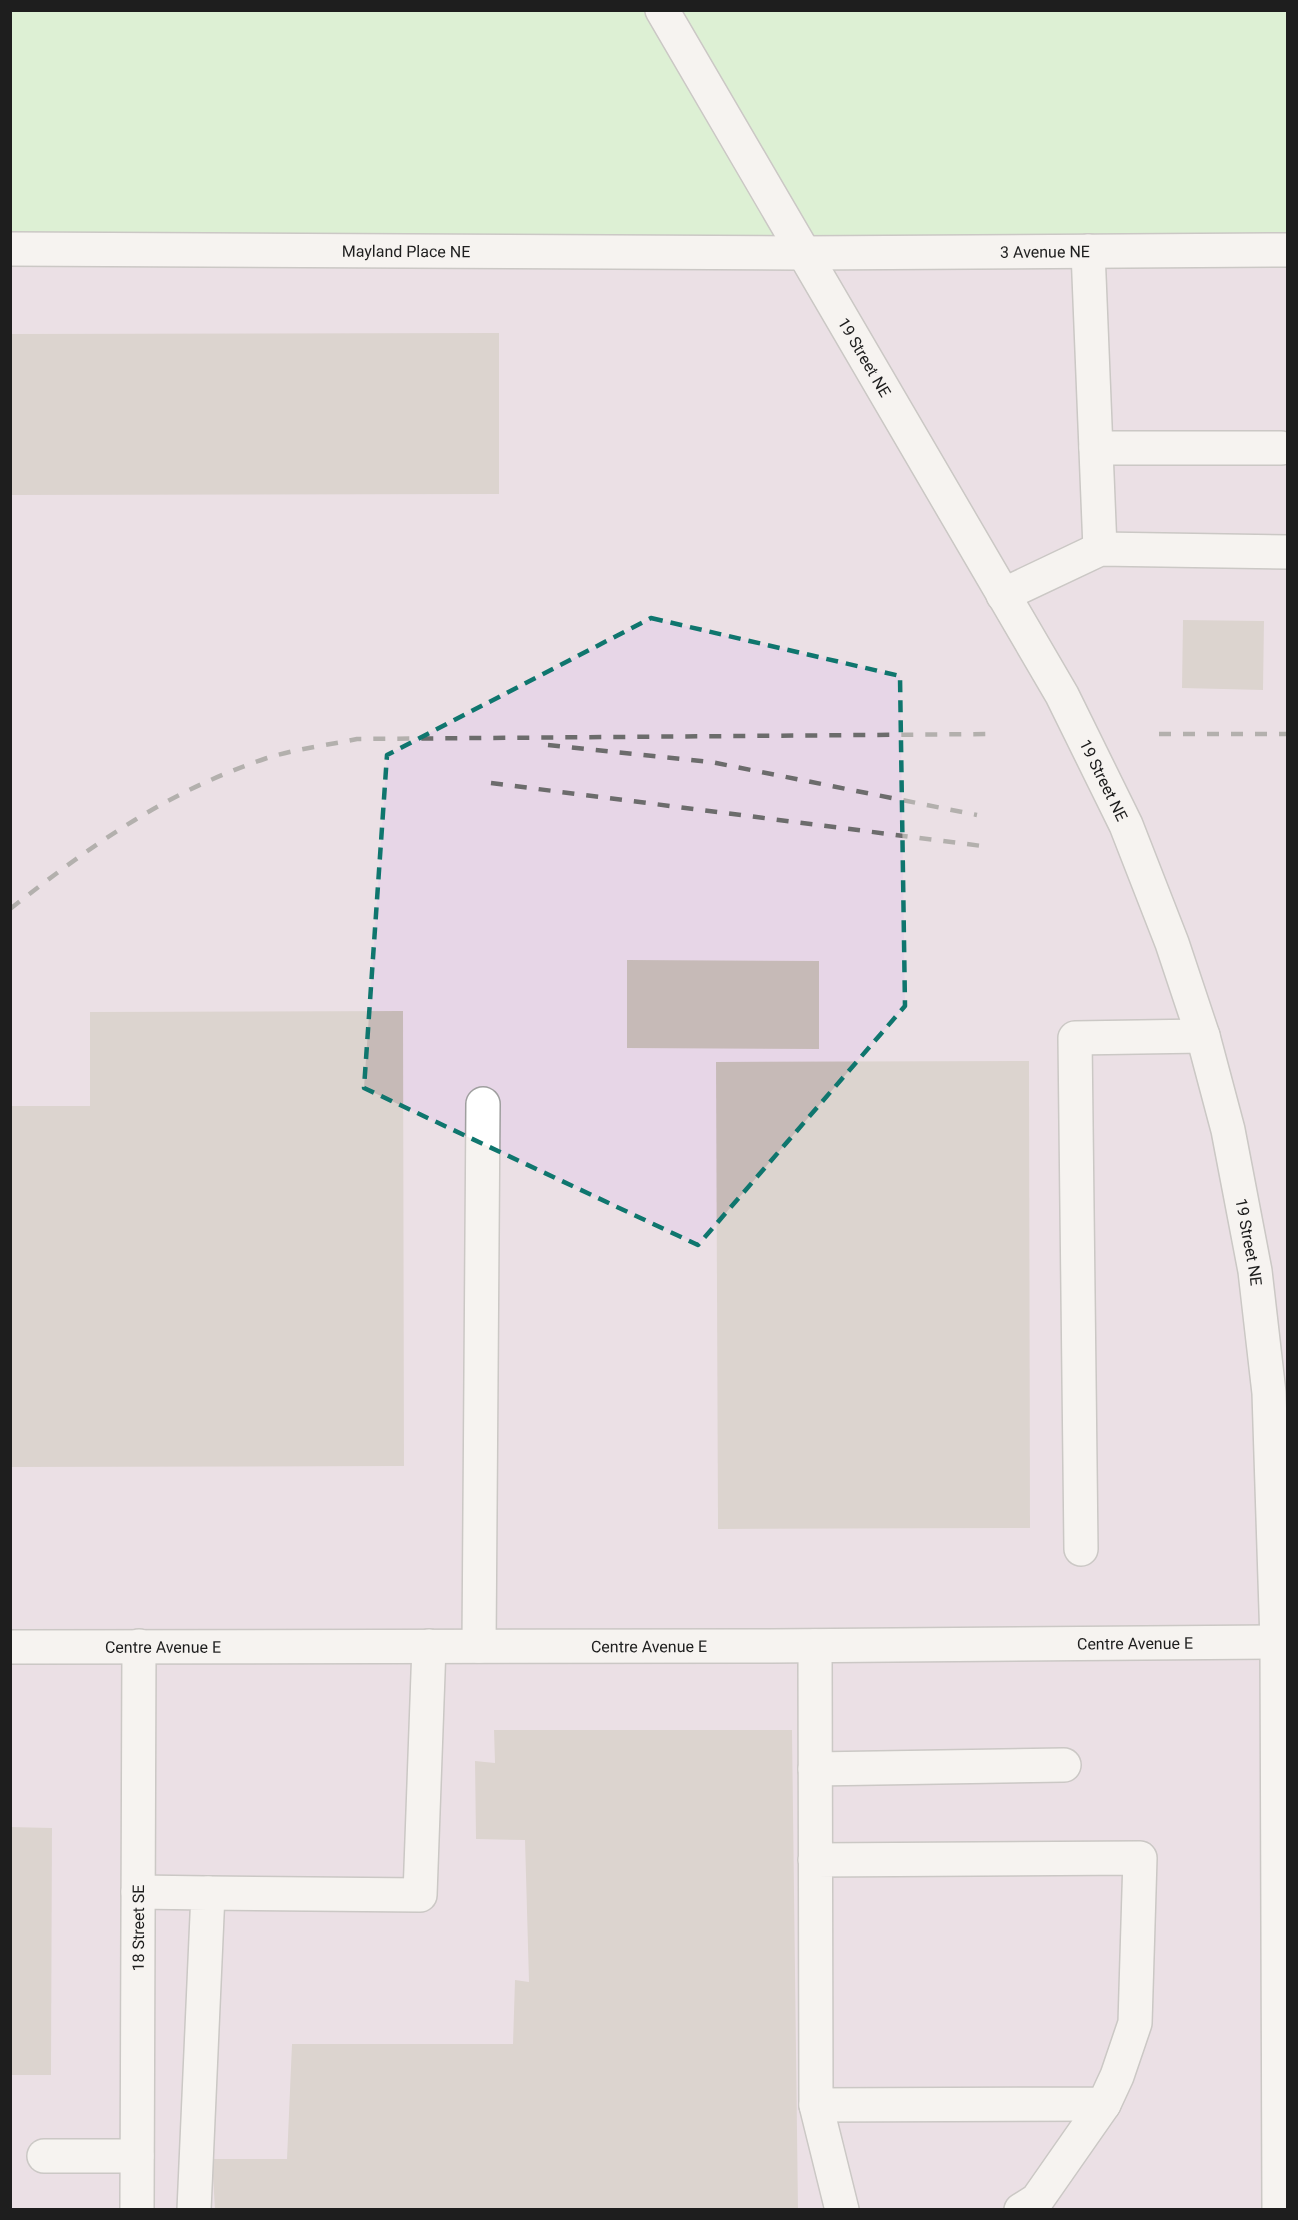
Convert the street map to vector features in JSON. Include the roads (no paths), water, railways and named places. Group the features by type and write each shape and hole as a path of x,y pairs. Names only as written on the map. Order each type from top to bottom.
{"street":[{"name":"19 Street NE","path":"662,10 1062,695 1126,825 1172,943 1203,1036 1228,1130 1255,1271 1269,1393 1282,1642 1284,2059 1283,2151 1279,2210"},
{"name":"Mayland Place NE","path":"10,249 802,253"},
{"name":"3 Avenue NE","path":"802,253 1287,250"},
{"path":"1088,251 1100,549"},
{"path":"1096,448 1281,448"},
{"path":"1003,595 1100,549 1287,552"},
{"path":"1081,1549 1075,1038 1203,1036"},
{"path":"479,1646 483,1104"},
{"name":"Centre Avenue E","path":"10,1647 814,1646 1282,1642"},
{"name":"18 Street SE","path":"137,2210 139,1646"},
{"path":"138,1892 420,1895 429,1646"},
{"path":"814,1646 816,2105 842,2210"},
{"path":"814,1769 1064,1765"},
{"path":"815,1860 1140,1858 1135,2023 1117,2076 1104,2104 1037,2200 1021,2210"},
{"path":"194,2210 208,1893"},
{"path":"816,2105 1104,2104"},
{"path":"44,2156 137,2156"}],"railway":[{"path":"10,909 101,842 163,804 196,787 267,758 357,739 994,734"},
{"path":"1159,734 1288,734"},
{"path":"548,745 711,762 977,815"},
{"path":"491,783 982,846"}]}
